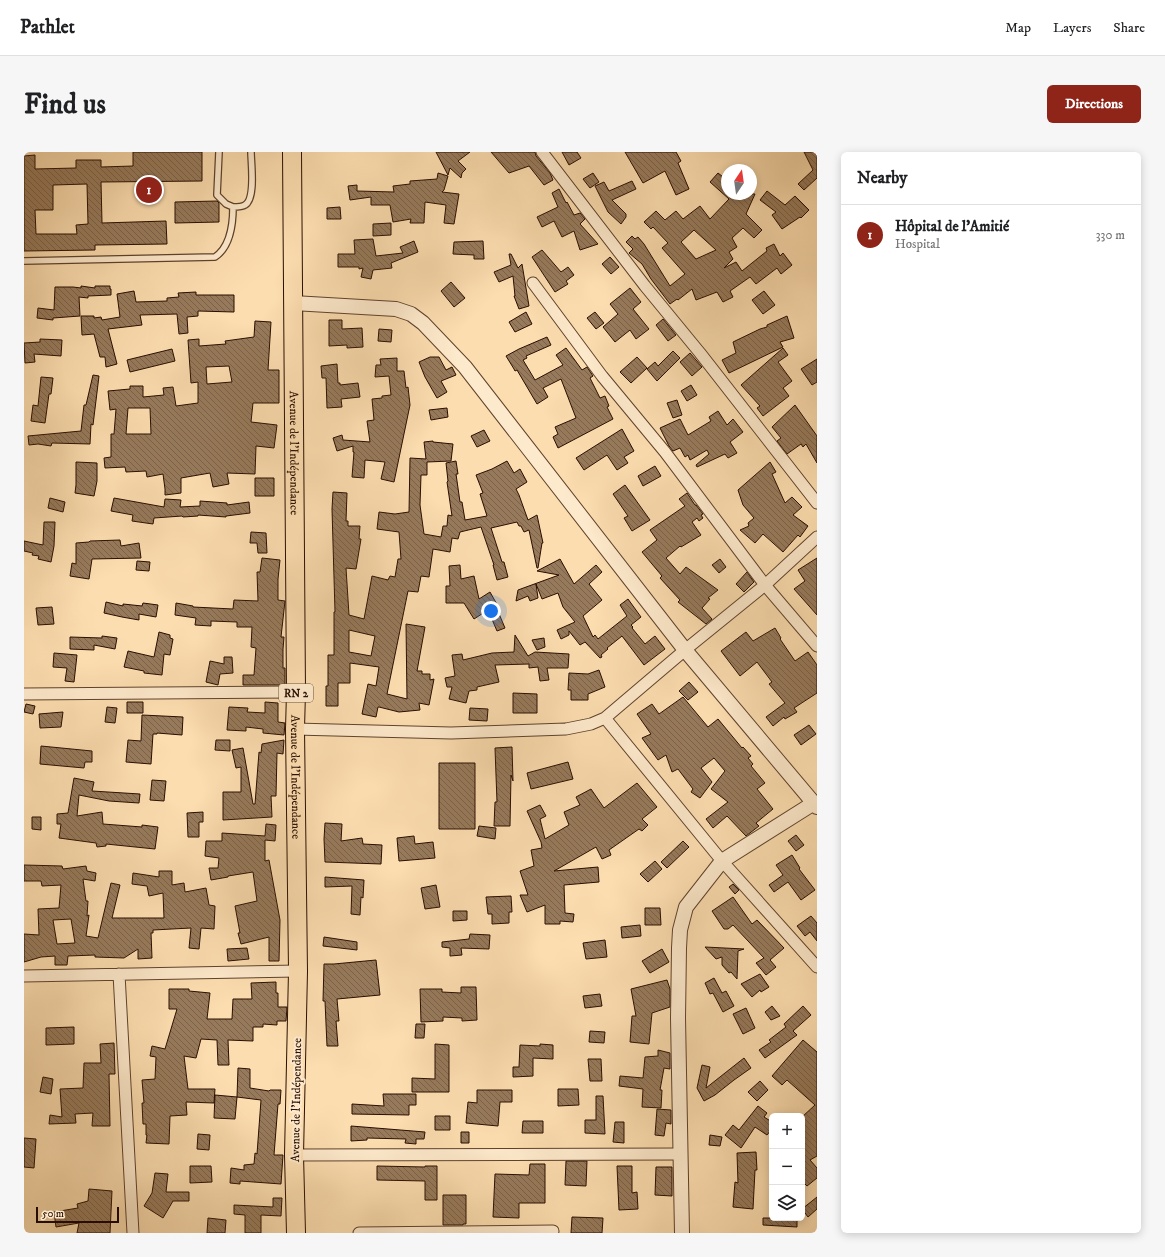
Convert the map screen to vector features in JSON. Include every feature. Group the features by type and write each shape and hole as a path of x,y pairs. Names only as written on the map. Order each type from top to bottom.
{"main road":[{"name":"Avenue de l'Indépendance","path":"292,152 295,729 298,971 294,1155 296,1233"}],"street":[{"path":"542,152 644,286 700,353 817,503"},
{"path":"532,283 602,376 665,452 765,585 817,646"},
{"path":"293,303 396,309 411,314 423,323 465,367 685,650 816,804 722,861 686,907 680,930 678,1018 682,1233"},
{"path":"295,729 451,733 566,729 591,724 605,718 765,585 817,538"},
{"path":"24,694 296,692"},
{"path":"605,718 722,861 817,967"},
{"path":"24,976 298,971"},
{"path":"119,974 133,1233"},
{"path":"294,1155 680,1154"},
{"path":"359,1233 553,1230"}],"lane":[{"path":"219,152 218,195 226,204 233,207 245,206 249,201 252,188 251,152"},
{"path":"24,261 215,257 222,253 226,244 233,219 233,207"}],"building":[{"path":"133,152 202,152 202,181 101,182 102,223 166,221 167,244 95,245 95,250 24,251 24,156 35,155 35,169 76,168 76,160 101,160 101,167 133,166","holes":["87,184 88,224 76,225 77,234 36,234 35,210 53,210 53,185"]},
{"path":"436,152 470,152 458,161 466,169 462,173 461,178 450,168 448,175"},
{"path":"491,152 535,152 536,156 550,173 553,180 544,185 529,166 509,173"},
{"path":"562,152 577,152 581,158 569,165"},
{"path":"625,152 676,152 681,161 678,163 689,189 676,195 665,171 643,183"},
{"path":"804,152 815,152 817,156 817,178 804,190 798,184 813,170"},
{"path":"438,173 448,176 442,192 459,194 454,224 444,223 446,205 425,202 424,223 410,223 411,219 393,222 390,205 371,205 371,197 350,200 348,186 357,185 357,191 394,192 393,186 410,184 410,181 437,179"},
{"path":"593,173 599,182 590,188 583,179"},
{"path":"718,173 721,175 721,192 710,182"},
{"path":"632,181 636,189 612,200 626,214 626,217 621,224 608,212 595,186 604,182 609,191"},
{"path":"559,189 574,215 580,213 585,219 580,224 598,244 580,250 574,231 562,237 554,221 542,227 537,217 558,207 552,193"},
{"path":"767,191 785,205 795,196 809,210 801,218 800,217 782,229 772,215 776,212 760,200"},
{"path":"728,200 752,200 746,214 762,230 754,238 743,228 732,238 737,247 729,252 733,259 724,268 736,262 742,271 767,251 766,248 774,244 780,256 783,253 792,265 781,274 777,268 756,284 750,277 730,291 733,297 723,302 717,292 696,300 692,289 678,300 677,299 670,304 651,279 642,264 629,253 633,249 626,242 632,236 635,239 638,237 670,286 685,274 662,248 668,243 653,227 651,229 644,222 656,211 665,220 676,211 683,219 700,206 710,219","holes":["694,230 716,250 696,259 681,242"]},
{"path":"217,201 219,203 219,222 175,223 175,202"},
{"path":"340,207 341,219 327,219 327,208"},
{"path":"391,223 391,235 373,236 373,224"},
{"path":"373,239 376,256 403,253 400,247 414,241 418,252 391,263 392,268 373,270 371,279 361,277 363,268 338,267 338,254 355,254 354,240"},
{"path":"483,241 484,259 474,259 474,255 453,254 454,242"},
{"path":"542,250 561,272 568,267 574,275 566,281 568,284 555,292 532,257"},
{"path":"509,254 511,254 518,268 522,264 529,306 519,309 514,296 513,276 499,282 494,272 511,265"},
{"path":"610,257 619,267 611,274 602,264"},
{"path":"451,282 465,298 454,307 441,291"},
{"path":"81,286 95,288 95,286 110,286 111,295 88,296 88,298 79,297 80,316 53,318 53,320 37,318 38,308 54,310 55,287 81,288"},
{"path":"630,288 641,302 633,309 649,329 636,339 630,330 615,342 603,327 618,314 610,304"},
{"path":"134,291 136,302 167,301 167,298 179,297 178,293 196,292 196,295 234,295 234,312 198,311 198,316 187,317 188,333 179,334 177,314 140,315 142,325 108,329 117,364 106,367 105,357 100,357 94,334 82,335 81,316 94,316 94,318 101,317 102,320 120,317 117,294"},
{"path":"764,291 775,305 763,314 752,300"},
{"path":"526,312 532,324 515,332 509,322"},
{"path":"595,312 604,323 596,329 587,318"},
{"path":"787,316 794,338 780,342 783,347 729,373 722,360 736,353 733,342 767,327 767,325"},
{"path":"663,319 676,335 668,341 656,325"},
{"path":"329,320 342,320 342,329 362,328 363,347 347,348 347,345 329,346"},
{"path":"255,321 271,322 268,370 279,370 279,403 253,403 251,422 277,425 274,448 256,446 255,474 227,473 229,484 213,487 210,473 181,478 181,493 165,495 163,474 147,477 146,471 126,472 125,467 105,468 104,458 111,457 111,434 114,434 116,409 110,410 108,391 130,389 130,386 143,386 143,397 164,395 163,388 173,387 176,406 198,403 198,382 191,383 188,340 199,339 199,346 226,344 225,341 254,337","holes":["229,366 232,382 207,384 206,367","128,408 150,408 151,434 126,434"]},
{"path":"379,329 392,330 391,342 378,341"},
{"path":"547,337 551,345 526,356 527,358 523,360 535,380 563,365 556,355 566,348 582,370 587,367 593,376 590,378 600,398 605,396 609,406 607,407 613,419 558,448 553,437 558,434 555,427 576,418 561,379 543,388 548,397 537,404 517,370 515,371 506,356"},
{"path":"40,339 62,340 61,356 34,354 35,362 25,363 24,343 40,342"},
{"path":"783,348 788,355 778,362 792,381 783,388 789,396 763,416 757,408 760,406 741,385"},
{"path":"172,349 175,361 130,372 127,360"},
{"path":"673,351 680,358 657,381 647,369 655,362 658,366"},
{"path":"690,353 702,367 692,376 680,362"},
{"path":"430,357 439,357 446,370 452,367 456,375 441,381 447,392 437,398 425,377 419,362"},
{"path":"637,357 647,368 631,383 620,372"},
{"path":"397,358 397,371 404,371 410,405 394,482 381,479 385,462 365,460 364,478 352,477 353,446 337,451 333,438 342,435 343,440 370,442 367,421 374,420 372,399 391,395 389,376 375,377 376,365 381,365 380,359"},
{"path":"817,359 817,382 812,385 801,369"},
{"path":"337,364 338,383 340,383 340,385 358,383 360,397 341,399 342,407 327,408 326,378 322,378 321,366"},
{"path":"93,375 99,376 93,425 91,424 90,444 52,443 51,446 38,444 29,445 28,436 81,431 84,405 86,405"},
{"path":"41,377 53,378 45,423 31,421 33,405 38,406"},
{"path":"691,385 697,395 687,401 681,391"},
{"path":"677,400 682,415 673,418 667,403"},
{"path":"795,405 817,436 817,463 806,444 803,447 801,444 787,454 777,441 781,438 772,427"},
{"path":"447,408 448,417 431,420 429,410"},
{"path":"718,411 727,425 733,419 743,432 730,442 737,453 728,458 725,454 697,467 696,465 709,454 707,450 690,460 688,455 685,457 680,448 673,451 660,428 680,419 688,435 711,421 709,417"},
{"path":"622,429 634,451 624,457 628,463 617,470 607,455 584,470 576,458"},
{"path":"484,430 490,441 477,447 471,436"},
{"path":"433,441 453,444 451,461 427,462 427,475 421,475 420,505 424,534 441,537 443,526 447,526 448,515 452,516 446,463 456,461 458,474 456,474 460,502 462,502 465,520 487,516 480,494 483,493 476,475 507,461 514,473 520,469 527,482 516,489 528,520 537,515 543,543 538,568 529,530 524,532 517,522 491,528 508,577 497,580 494,565 481,527 460,532 458,539 452,538 450,552 433,549 429,577 421,576 418,592 408,591 387,694 407,699 406,624 425,627 417,671 422,671 422,674 430,674 430,680 434,679 429,705 419,703 420,710 399,712 378,707 376,717 362,714 368,684 376,686 379,667 350,663 350,683 338,683 338,706 326,706 326,686 328,686 328,655 334,655 335,612 332,509 333,492 347,493 346,521 348,521 348,526 360,526 359,539 361,539 356,569 346,568 349,615 364,619 372,576 388,580 390,576 395,577 398,559 401,559 399,532 377,529 379,512 395,514 409,512 410,458 426,459 424,442","holes":["349,630 375,636 371,656 349,652"]},
{"path":"76,462 97,463 97,481 94,496 75,493"},
{"path":"770,462 776,472 772,474 785,503 792,497 802,507 793,515 808,526 800,537 798,535 783,552 763,534 755,543 740,530 749,526 748,523 754,518 743,505 738,490"},
{"path":"655,466 661,476 643,486 638,476"},
{"path":"255,478 274,478 274,496 255,496"},
{"path":"625,485 650,520 632,531 624,518 628,516 613,494"},
{"path":"687,493 703,514 701,515 703,518 699,521 697,518 692,522 701,535 681,547 680,546 666,558 680,574 686,567 718,590 708,598 710,599 702,608 712,619 706,624 678,602 680,600 660,578 662,576 642,552 657,540 650,530 685,506 679,499"},
{"path":"50,498 65,502 63,512 48,508"},
{"path":"114,498 164,507 165,499 181,500 180,507 200,506 200,501 227,503 227,505 249,502 250,513 226,517 198,515 154,518 153,524 132,521 133,515 111,511"},
{"path":"44,522 55,522 54,546 51,562 38,559 39,556 32,555 33,553 24,551 24,541 43,545"},
{"path":"251,532 266,533 267,553 258,553 257,543 250,543"},
{"path":"120,540 121,546 139,543 141,558 92,559 89,579 70,576 72,563 76,564 76,543"},
{"path":"262,558 280,560 278,600 285,601 281,637 284,637 283,668 285,668 285,685 243,685 243,675 254,675 256,648 251,647 252,627 237,627 237,622 211,621 211,626 195,625 196,618 175,615 176,603 193,607 233,609 234,600 258,601 257,572 260,572"},
{"path":"817,558 817,615 794,589 805,581 798,570"},
{"path":"560,559 574,584 596,565 602,572 589,584 602,600 583,616 593,637 595,635 598,639 627,616 620,605 628,599 641,617 631,625 633,627 632,628 645,644 655,636 665,649 644,665 622,636 607,648 608,649 601,655 602,657 600,658 585,642 580,645 569,631 569,635 561,639 557,630 575,622 563,607 558,593 542,599 536,584 538,598 530,601 528,596 516,601 518,590 559,575 537,571"},
{"path":"720,559 726,567 719,573 712,565"},
{"path":"137,561 150,562 149,571 136,570"},
{"path":"460,565 461,579 474,576 479,599 490,592 499,608 497,609 505,628 497,631 488,610 474,619 464,603 446,603 446,586 450,586 449,566"},
{"path":"747,572 754,582 744,592 736,584"},
{"path":"106,602 123,606 123,604 142,606 143,603 158,605 156,617 139,614 139,620 104,613"},
{"path":"52,607 54,624 38,625 36,608"},
{"path":"775,628 781,638 780,639 795,661 808,652 817,665 817,693 794,708 797,712 785,719 784,717 773,726 766,717 785,703 769,684 772,682 757,662 740,676 721,651 746,632 753,641"},
{"path":"159,632 170,635 170,638 173,639 170,655 164,654 162,675 144,673 144,671 124,667 128,651 154,657"},
{"path":"515,635 528,656 535,652 569,654 568,668 547,668 549,680 540,681 538,667 529,668 529,664 495,665 499,682 477,687 477,690 469,691 466,703 449,699 452,687 447,687 445,678 455,676 452,655 462,654 463,660 492,653 514,652"},
{"path":"102,636 117,638 115,649 94,645 94,650 70,649 70,637 102,638"},
{"path":"544,638 545,647 537,650 532,640"},
{"path":"54,653 77,655 74,682 65,681 67,668 53,667"},
{"path":"224,657 232,657 233,673 220,674 218,685 206,682 210,661 224,664"},
{"path":"599,670 605,687 588,694 588,700 571,700 571,690 568,690 569,673 588,674"},
{"path":"689,682 698,692 688,700 679,691"},
{"path":"513,693 537,694 537,713 513,713"},
{"path":"683,697 708,727 718,719 742,748 743,747 751,756 748,758 753,764 751,766 765,783 757,789 773,809 756,823 759,826 746,836 727,816 713,828 706,819 728,802 711,789 725,771 714,758 701,768 712,782 700,798 691,792 693,789 678,769 672,772 666,755 658,760 642,738 651,734 637,714 652,704 659,714"},
{"path":"127,702 143,702 143,713 127,713"},
{"path":"265,702 278,703 278,722 285,723 284,735 263,733 263,729 246,727 246,731 227,730 229,707 248,708 247,712 265,713"},
{"path":"26,704 35,706 33,714 24,712"},
{"path":"107,707 117,708 115,723 105,722"},
{"path":"470,708 488,709 487,721 469,720"},
{"path":"63,712 61,727 40,728 39,714"},
{"path":"142,715 183,717 182,735 153,734 151,764 126,762 128,740 141,741"},
{"path":"809,725 816,734 801,745 794,735"},
{"path":"216,740 230,740 230,751 215,750"},
{"path":"284,740 283,754 277,753 276,796 271,796 272,817 223,820 223,792 241,792 241,767 236,768 232,750 243,748 253,804 255,804 259,752 261,753 262,744"},
{"path":"41,746 92,751 92,762 85,762 84,768 40,764"},
{"path":"512,747 513,781 511,775 510,826 494,826 495,802 497,802 495,748"},
{"path":"568,762 573,779 531,789 527,773"},
{"path":"439,763 475,763 475,829 439,829"},
{"path":"74,778 94,782 92,791 140,794 139,803 109,801 79,795 77,816 102,812 103,824 158,827 155,849 106,844 106,846 97,847 96,843 59,838 61,824 57,824 57,814 68,813"},
{"path":"152,780 166,781 164,801 150,800"},
{"path":"637,783 657,807 642,819 648,825 642,831 639,829 609,850 611,855 602,859 596,847 554,871 598,867 599,882 564,885 565,913 574,914 573,922 560,921 560,924 545,924 545,905 527,912 520,895 528,895 520,871 534,866 531,850 542,848 541,842 527,811 540,805 546,816 540,819 545,839 569,825 564,812 580,805 576,797 591,789 604,808"},
{"path":"203,812 203,822 199,822 199,837 188,837 187,813"},
{"path":"32,817 41,817 41,830 32,829"},
{"path":"325,823 342,824 341,841 362,838 363,844 382,845 381,864 325,862"},
{"path":"266,824 276,825 275,841 265,840 265,861 269,860 280,920 279,961 269,961 269,937 241,944 238,933 240,933 235,906 257,901 253,872 211,880 209,868 218,868 219,858 205,856 206,841 222,841 222,833 265,836"},
{"path":"479,826 496,828 495,839 477,836"},
{"path":"796,835 804,845 796,851 788,841"},
{"path":"414,836 415,844 433,842 435,858 399,861 397,838"},
{"path":"683,841 689,847 667,868 661,862"},
{"path":"792,855 800,868 799,869 815,890 801,900 788,882 774,892 769,885 783,875 776,865"},
{"path":"655,861 662,869 648,882 640,874"},
{"path":"24,865 62,866 63,869 86,866 87,871 96,873 95,881 83,879 86,901 88,901 87,916 89,915 86,936 98,938 111,883 120,885 112,918 164,918 163,893 149,896 147,886 132,884 133,873 159,877 159,871 172,871 172,885 184,883 185,892 206,888 209,905 215,906 214,929 201,928 199,949 189,948 191,928 153,930 153,933 151,933 152,958 138,959 138,949 124,958 95,957 95,955 68,956 67,965 55,965 55,956 41,957 24,962 24,934 39,935 38,909 59,908 61,885 42,886 41,881 24,881","holes":["71,919 75,943 57,944 53,920"]},
{"path":"325,877 364,880 360,915 351,914 352,886 325,887"},
{"path":"733,884 739,890 735,894 729,887"},
{"path":"436,885 440,907 425,909 421,888"},
{"path":"511,896 512,912 509,912 509,923 492,924 492,914 488,914 486,897"},
{"path":"733,897 752,924 757,920 784,948 770,960 776,967 766,975 756,963 764,958 733,925 728,929 724,929 712,911"},
{"path":"645,908 660,908 661,925 645,925"},
{"path":"453,911 467,911 467,920 453,921"},
{"path":"811,916 817,923 817,941 810,932 805,936 797,926"},
{"path":"640,925 641,936 622,938 621,927"},
{"path":"470,934 490,935 489,949 461,948 462,955 450,956 450,948 442,947 442,942 469,939"},
{"path":"324,937 357,942 357,950 323,946"},
{"path":"605,940 607,957 586,959 583,943"},
{"path":"705,947 744,949 738,951 737,979 722,965 722,957 716,959"},
{"path":"247,948 249,959 228,961 227,949"},
{"path":"662,949 669,962 650,973 642,961"},
{"path":"376,960 380,995 337,999 339,1021 336,1021 338,1046 327,1046 325,1001 323,1001 324,964"},
{"path":"760,974 769,987 761,992 760,990 752,997 741,984"},
{"path":"714,978 722,993 726,991 734,1006 723,1012 713,993 710,994 705,983"},
{"path":"667,980 670,989 670,1007 652,1013 649,1044 630,1042 632,1016 636,1016 631,989"},
{"path":"276,982 278,1007 287,1007 286,1021 277,1021 277,1025 263,1024 263,1027 253,1027 253,1041 228,1040 229,1065 218,1065 217,1040 201,1039 196,1058 184,1056 188,1089 215,1089 214,1103 186,1102 187,1115 170,1116 169,1144 146,1143 146,1124 143,1124 142,1103 144,1103 142,1080 155,1079 156,1057 150,1056 152,1046 165,1049 177,1009 169,1009 169,989 189,989 189,991 210,993 207,1019 232,1019 233,999 252,999 251,983"},
{"path":"461,987 476,987 477,1020 462,1021 462,1018 443,1017 443,1021 421,1022 420,989 442,989 442,992 461,993"},
{"path":"600,994 602,1006 585,1008 583,996"},
{"path":"772,1006 780,1016 771,1020 765,1012"},
{"path":"803,1006 811,1015 793,1031 797,1035 765,1058 759,1050 771,1042 769,1040 786,1027 784,1024"},
{"path":"746,1008 755,1028 743,1034 733,1014"},
{"path":"416,1024 425,1024 424,1038 415,1038"},
{"path":"74,1027 74,1044 46,1045 46,1028"},
{"path":"590,1031 605,1032 604,1043 589,1042"},
{"path":"803,1040 817,1052 817,1156 810,1160 817,1168 817,1178 807,1186 805,1184 805,1114 815,1105 787,1080 782,1085 772,1076"},
{"path":"114,1043 115,1074 109,1074 110,1126 92,1126 93,1113 75,1114 76,1123 49,1124 50,1115 62,1117 60,1089 83,1088 84,1063 101,1063 100,1044"},
{"path":"435,1044 449,1045 449,1092 412,1092 412,1078 435,1079"},
{"path":"540,1044 553,1045 553,1059 533,1058 533,1076 513,1077 513,1067 519,1067 520,1045 540,1046"},
{"path":"658,1050 670,1053 670,1069 664,1068 660,1090 662,1090 661,1108 642,1107 643,1089 619,1086 620,1076 643,1078 645,1057 658,1056"},
{"path":"744,1058 751,1068 715,1095 704,1101 697,1088 702,1065 710,1067 706,1088"},
{"path":"588,1059 601,1059 602,1081 590,1081"},
{"path":"238,1068 250,1069 250,1088 269,1091 281,1090 280,1104 278,1104 274,1155 283,1155 281,1184 240,1181 240,1184 230,1183 231,1168 244,1170 244,1165 254,1164 255,1153 257,1154 261,1100 237,1097"},
{"path":"43,1077 53,1079 51,1094 40,1092"},
{"path":"760,1081 768,1090 757,1101 748,1092"},
{"path":"558,1089 578,1089 579,1105 558,1106"},
{"path":"477,1090 512,1090 512,1102 500,1102 498,1126 466,1123 468,1102 477,1103"},
{"path":"383,1094 416,1094 416,1105 409,1105 409,1115 352,1114 352,1104 384,1106"},
{"path":"215,1095 237,1097 235,1119 214,1118"},
{"path":"596,1096 603,1096 605,1134 585,1133 585,1120 596,1120"},
{"path":"758,1106 767,1113 764,1117 769,1120 769,1133 767,1135 755,1127 741,1148 725,1135 733,1125 739,1130"},
{"path":"657,1109 671,1110 671,1124 666,1123 664,1136 655,1135"},
{"path":"435,1116 450,1116 450,1130 435,1130"},
{"path":"523,1121 543,1121 543,1133 522,1133"},
{"path":"615,1122 624,1122 624,1143 613,1142"},
{"path":"351,1126 425,1132 424,1139 416,1139 416,1144 405,1143 406,1139 367,1138 367,1140 351,1141"},
{"path":"461,1132 469,1132 469,1143 461,1143"},
{"path":"198,1134 210,1135 209,1150 197,1149"},
{"path":"710,1135 722,1137 720,1146 709,1145"},
{"path":"24,1138 36,1139 34,1168 24,1167"},
{"path":"756,1152 757,1170 755,1170 753,1209 733,1207 735,1182 738,1183 737,1153"},
{"path":"566,1161 587,1161 586,1186 565,1185"},
{"path":"530,1164 545,1164 545,1203 519,1203 519,1218 493,1217 495,1174 529,1175"},
{"path":"190,1166 211,1166 212,1182 190,1183"},
{"path":"377,1166 437,1166 437,1200 425,1200 425,1181 377,1180"},
{"path":"617,1166 632,1166 632,1193 637,1192 638,1209 619,1210"},
{"path":"656,1167 672,1167 672,1196 655,1195"},
{"path":"155,1173 168,1174 166,1192 189,1192 189,1201 173,1201 163,1218 144,1206 152,1193"},
{"path":"89,1189 112,1191 110,1233 77,1233 79,1223 56,1227 54,1212 78,1208 77,1204 88,1201"},
{"path":"443,1195 466,1195 466,1224 443,1225"},
{"path":"817,1197 817,1209 808,1217 805,1213 805,1207"},
{"path":"273,1198 282,1198 281,1216 261,1215 261,1233 245,1233 245,1215 234,1214 234,1205 273,1207"},
{"path":"572,1217 603,1218 602,1233 571,1233"},
{"path":"208,1218 226,1220 225,1233 207,1233"},
{"path":"763,1218 769,1218 769,1221 797,1221 797,1227 763,1225"}],"place":[{"name":"Hôpital de l'Amitié","path":"149,190"}]}
